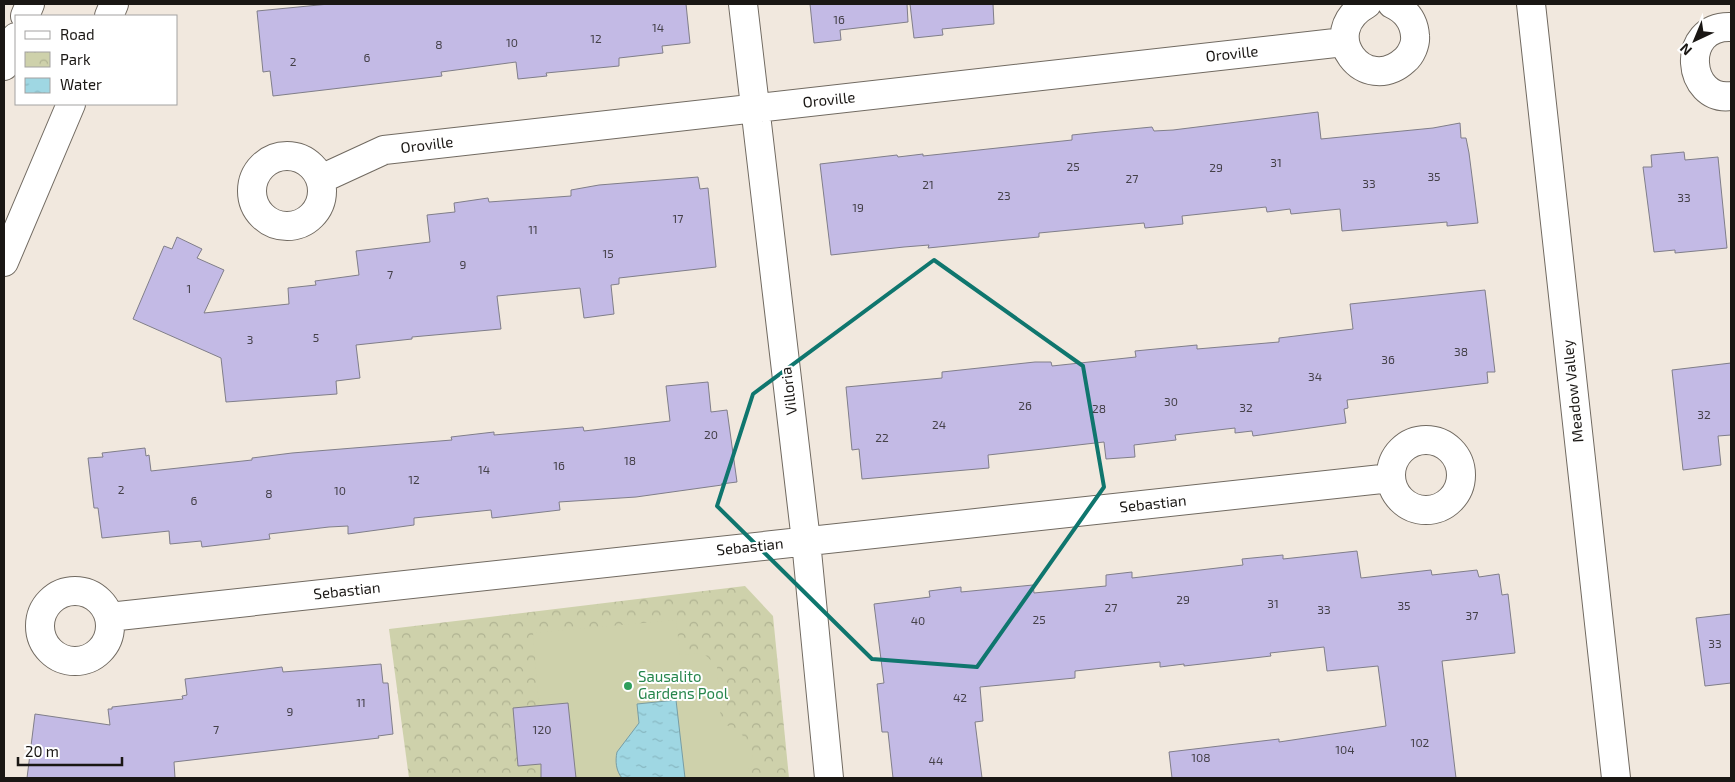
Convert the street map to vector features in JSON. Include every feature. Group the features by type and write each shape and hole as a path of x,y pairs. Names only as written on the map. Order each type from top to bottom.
{"street":[{"name":"Villoria","path":"743,4 806,541 829,778"},
{"path":"1367,4 1355,10 1346,25 1344,42 1351,58 1364,68 1381,72 1397,68 1410,56 1416,40 1413,23 1403,9 1392,4"},
{"name":"Meadow Valley","path":"1531,4 1616,778"},
{"path":"1731,27 1722,26 1706,34 1696,47 1694,64 1699,80 1712,92 1731,96"},
{"path":"4,66 15,39"},
{"name":"Oroville","path":"321,179 384,150 1344,42"},
{"path":"4,262 72,105"},
{"name":"Sebastian","path":"110,617 1391,478"}],"highlighted area":[{"path":"934,260 1083,366 1104,487 977,667 872,659 717,506 753,394"}],"green space":[{"path":"745,586 773,616 789,778 409,778 389,629"},
{"name":"Sausalito Gardens Pool","path":"676,620 680,655 703,653 717,666 721,722 741,733 753,752 750,766 741,778 541,778 540,764 518,766 513,708 539,705 533,633"}],"water":[{"path":"676,700 685,778 622,778 616,766 617,752 639,723 637,704"}],"building":[{"path":"329,4 686,4 690,43 662,46 663,53 619,58 619,66 546,73 547,76 518,79 516,62 441,72 442,76 273,96 270,71 263,72 257,11"},
{"path":"810,4 907,4 908,22 840,30 841,40 814,43"},
{"path":"910,4 993,4 994,24 942,29 943,35 914,38"},
{"path":"1318,112 1321,139 1433,128 1460,123 1461,138 1466,138 1469,153 1478,223 1447,226 1447,222 1342,231 1340,209 1291,214 1290,209 1267,212 1266,207 1182,216 1183,224 1145,228 1144,223 1039,233 1039,237 928,248 929,245 904,247 831,255 820,164 897,155 898,157 923,154 923,156 1072,140 1072,135 1100,132 1152,127 1154,131 1173,130"},
{"path":"1684,152 1685,160 1718,157 1727,248 1675,253 1675,250 1654,252 1643,167 1652,167 1651,155"},
{"path":"698,177 700,189 708,188 716,267 619,278 619,284 611,285 614,314 584,318 580,288 497,296 501,329 412,337 412,339 356,345 360,378 336,381 337,394 226,402 221,358 133,319 164,246 172,249 177,237 202,249 197,258 224,270 204,313 289,304 288,288 316,285 315,281 359,275 356,251 430,242 427,215 455,212 454,203 488,198 489,202 571,196 571,190 599,185"},
{"path":"1485,290 1495,372 1487,372 1488,383 1347,400 1348,408 1344,409 1346,423 1253,436 1252,431 1235,433 1235,428 1175,435 1176,440 1134,445 1135,457 1106,459 1104,442 988,455 989,468 862,479 859,449 852,450 846,387 942,378 942,372 1035,362 1051,362 1052,366 1136,357 1135,351 1197,345 1197,349 1279,342 1279,338 1353,329 1350,304"},
{"path":"1731,363 1731,435 1718,436 1721,465 1683,470 1672,370"},
{"path":"708,382 711,412 727,410 737,482 636,497 559,502 560,510 492,518 491,510 414,518 414,525 348,534 348,526 329,527 269,534 270,539 202,547 201,541 170,544 169,531 102,538 98,508 94,508 88,458 103,457 102,453 145,448 146,456 149,455 151,471 252,460 252,458 292,453 452,440 451,437 494,432 494,435 583,427 584,431 670,421 666,386"},
{"path":"1357,551 1361,578 1431,570 1432,575 1477,570 1479,577 1499,574 1502,595 1508,594 1515,653 1442,661 1456,778 1172,778 1169,752 1279,739 1279,742 1386,726 1378,666 1327,671 1324,647 1270,653 1271,656 1184,666 1184,664 1160,667 1160,662 1075,671 1075,678 980,687 983,721 975,722 982,778 893,778 888,732 882,732 877,684 884,683 874,604 930,597 929,591 961,587 961,592 1033,585 1034,593 1106,586 1106,575 1132,572 1132,578 1243,565 1242,559 1283,555 1283,559"},
{"path":"1731,614 1731,683 1705,686 1696,618"},
{"path":"381,664 383,683 388,683 393,734 378,736 379,738 174,762 175,778 27,778 35,714 110,725 108,709 112,709 112,707 183,699 182,696 187,695 185,679 282,667 283,672"},
{"path":"568,703 576,778 541,778 541,764 518,766 513,708"}],"place":[{"name":"Sausalito Gardens Pool","path":"628,686"}]}
